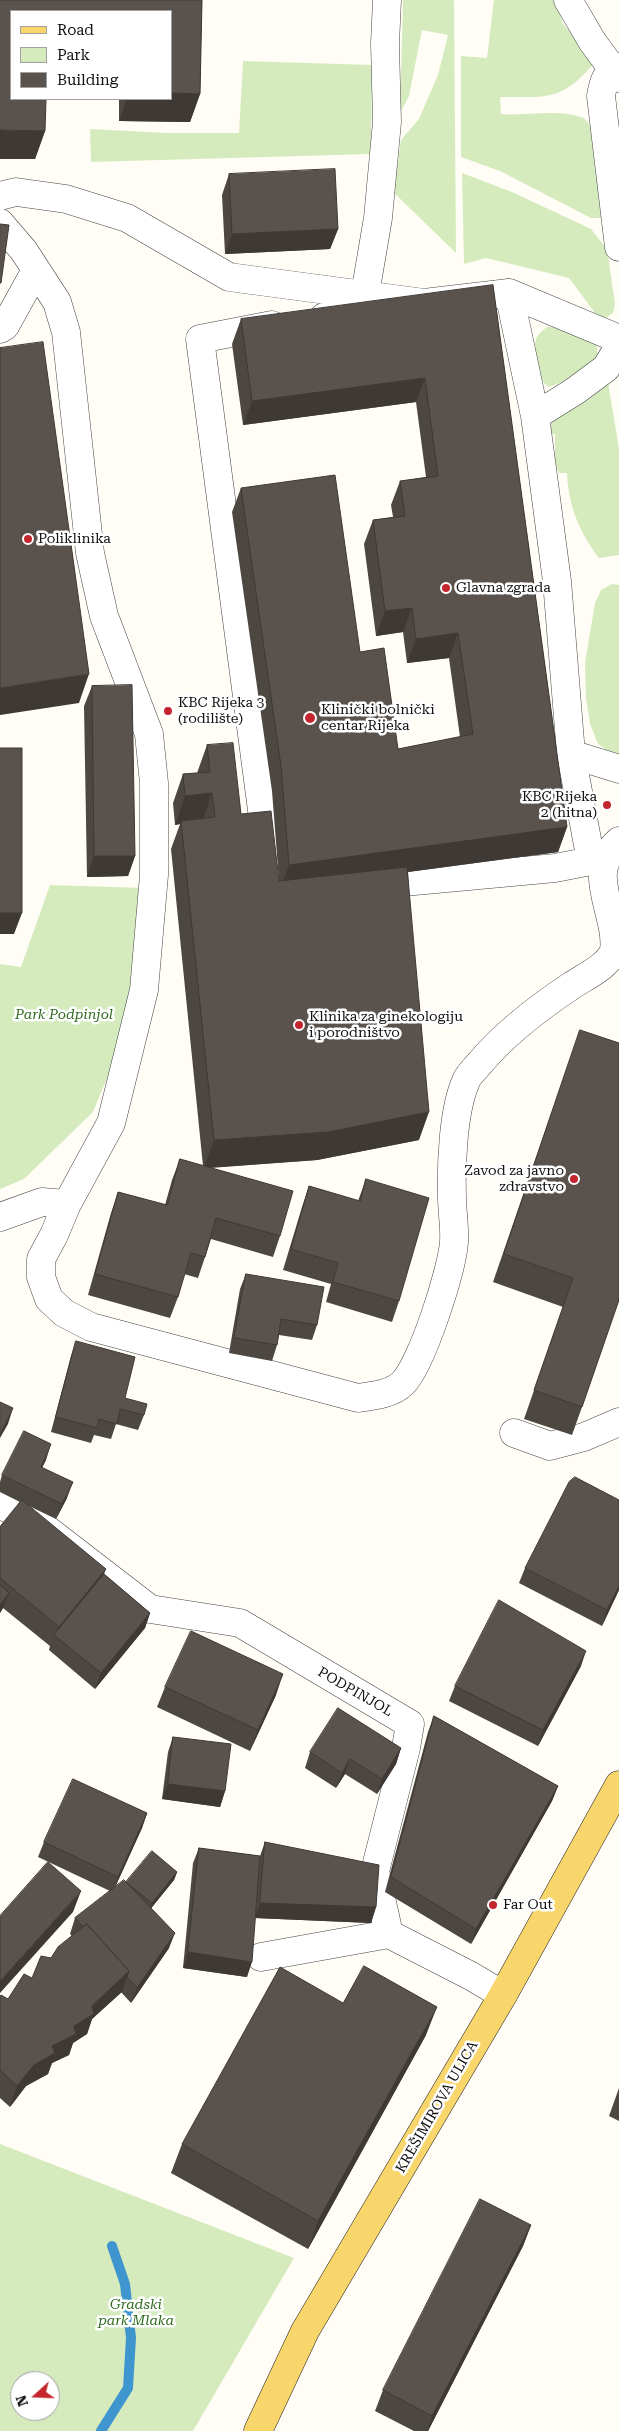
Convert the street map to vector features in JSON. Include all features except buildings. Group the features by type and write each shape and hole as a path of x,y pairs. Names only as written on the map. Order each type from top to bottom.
{"main road":[{"name":"KREŠIMIROVA ULICA","path":"258,2431 305,2332 502,1995 619,1785"}],"street":[{"path":"271,873 200,339 290,321 345,314 365,294 378,218 387,122 385,44 387,0"},
{"path":"568,0 617,72 604,81 601,96 619,247"},
{"path":"0,196 16,192 66,199 127,218 229,277 424,303 509,293 619,339"},
{"path":"0,223 36,270 57,302 66,332 90,553 104,616 149,734 154,783 154,875 144,990 111,1123 67,1204 41,1259 41,1277 49,1298 64,1314 91,1326 358,1398 380,1396 403,1384 420,1359 443,1287 454,1242 452,1196 456,1122 466,1080 499,1040 559,994 610,960 617,944 618,924 607,889 605,855 571,754 557,581 535,416 509,293"},
{"path":"0,329 5,326 36,270"},
{"path":"535,416 575,391 606,368 619,346"},
{"path":"571,754 619,769"},
{"path":"351,886 555,868 605,855"},
{"path":"0,1216 42,1202 67,1204"},
{"path":"514,1433 550,1446 584,1436 619,1422"},
{"name":"PODPINJOL","path":"0,1505 36,1521 150,1609 240,1624 410,1724 406,1748 375,1871 389,1934"},
{"path":"260,1956 389,1934 471,1976 502,1995"}],"green space":[{"path":"403,0 454,0 456,253 391,190 398,163 401,140 419,119 438,75 448,35 422,30 409,96 400,113"},
{"path":"494,0 555,0 563,24 596,61 574,84 554,94 531,97 500,97 501,114 561,113 581,117 588,122 597,146 603,218 591,218 500,171 461,157 461,56 487,58"},
{"path":"243,61 372,65 371,154 91,162 90,129 167,133 239,133"},
{"path":"462,173 512,192 591,229 607,249 615,304 613,313 604,319 598,317 569,278 486,258 464,264"},
{"path":"547,327 558,327 596,343 597,350 594,360 583,370 549,387 545,384 539,373 535,351 537,337"},
{"path":"608,382 619,449 619,555 599,558 586,539 576,518 570,497 567,473 559,473 555,463 555,434 548,435 549,417"},
{"path":"612,584 619,585 619,759 598,744 590,724 586,698 585,663 595,603 601,590"},
{"name":"Park Podpinjol","path":"50,885 145,888 135,1010 93,1112 24,1179 0,1189 0,964 21,967"},
{"name":"Gradski park Mlaka","path":"0,2144 294,2258 193,2431 0,2431"}],"waterway":[{"path":"101,2431 128,2388 131,2338 125,2284 112,2246"}],"place":[{"name":"Poliklinika","path":"28,539"},
{"name":"Glavna zgrada","path":"446,588"},
{"name":"KBC Rijeka 3 (rodilište)","path":"168,711"},
{"name":"Klinički bolnički centar Rijeka","path":"310,718"},
{"name":"KBC Rijeka 2 (hitna)","path":"607,805"},
{"name":"Klinika za ginekologiju i porodništvo","path":"299,1025"},
{"name":"Zavod za javno zdravstvo","path":"574,1179"},
{"name":"Far Out","path":"493,1905"}]}
